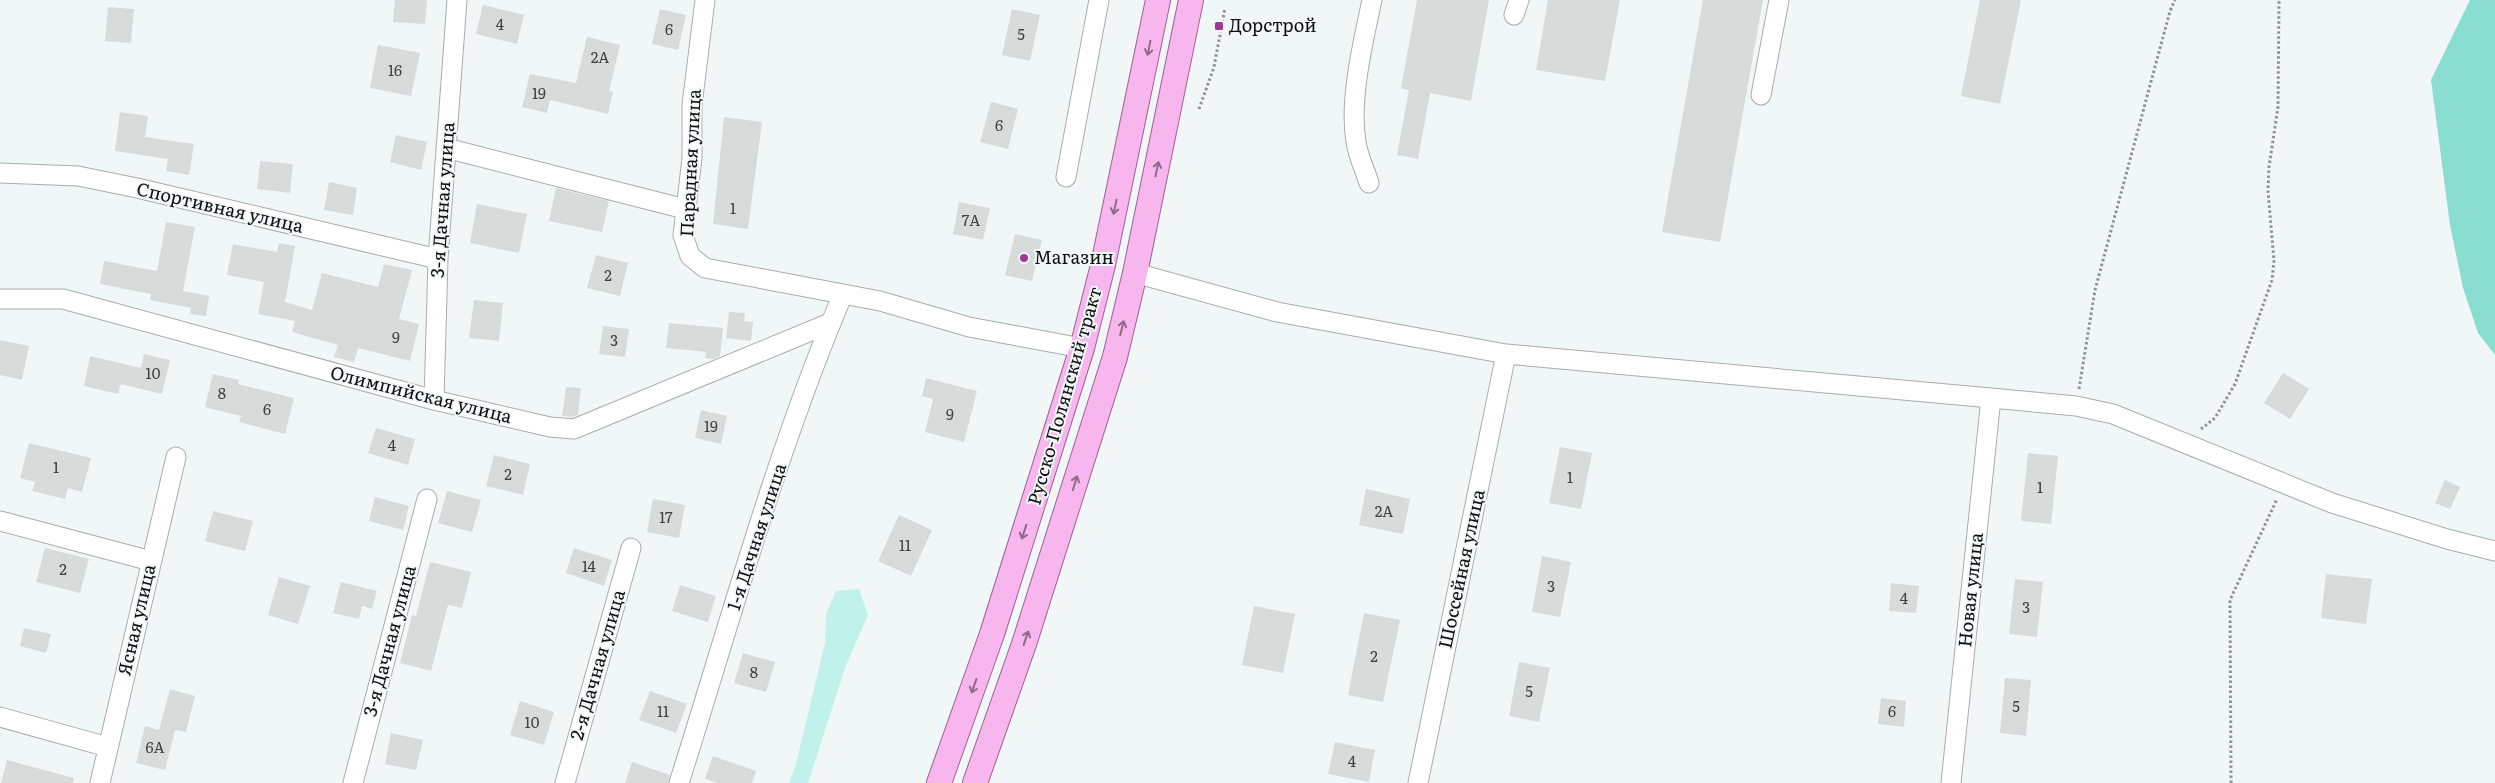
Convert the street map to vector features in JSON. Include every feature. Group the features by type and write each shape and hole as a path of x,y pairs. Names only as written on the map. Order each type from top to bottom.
{"main road":[{"name":"Русско-Полянский тракт","path":"939,783 992,634 1082,348 1103,265 1158,0"},
{"name":"Русско-Полянский тракт","path":"975,783 1024,644 1115,357 1136,272 1191,0"}],"street":[{"name":"3-я Дачная улица","path":"434,400 438,259 457,0"},
{"name":"Парадная улица","path":"705,0 692,105 692,158 683,235 690,256 705,268 880,301 969,327 1082,348"},
{"path":"1066,177 1099,0"},
{"path":"1369,183 1356,143 1355,106 1363,46 1372,0"},
{"path":"1762,94 1779,0"},
{"path":"446,148 685,208"},
{"name":"Спортивная улица","path":"0,173 78,176 137,188 438,259"},
{"path":"1136,272 1277,312 1506,354 2076,406 2113,414 2332,503 2447,539 2495,551"},
{"name":"1-я Дачная улица","path":"679,783 778,468 830,324 843,294"},
{"name":"Олимпийская улица","path":"0,299 63,299 434,400 550,427 574,429 830,324"},
{"name":"Шоссейная улица","path":"1418,783 1506,354"},
{"name":"Новая улица","path":"1951,783 1991,398"},
{"name":"Ясная улица","path":"100,783 176,457"},
{"name":"3-я Дачная улица","path":"353,783 427,499"},
{"path":"0,521 151,561"},
{"name":"2-я Дачная улица","path":"565,783 632,548"},
{"path":"0,717 108,747"}],"path":[{"path":"2076,406 2095,290 2147,92 2170,11 2175,0"},
{"path":"2180,440 2215,418 2235,384 2272,280 2274,261 2268,192 2269,167 2278,107 2279,0"},
{"path":"1199,109 1214,67 1225,8"},
{"path":"2231,783 2230,600 2284,483"}],"shaded area":[{"path":"2470,0 2495,0 2495,355 2478,333 2463,288 2450,225 2431,80"},
{"path":"859,589 868,615 846,665 808,783 789,783 796,764 825,643 826,614 836,591"}],"building":[{"path":"395,0 427,0 425,24 393,22"},
{"path":"1417,0 1489,0 1471,101 1430,93 1418,159 1397,155 1409,90 1401,88"},
{"path":"1548,0 1620,0 1605,81 1536,70"},
{"path":"1703,0 1763,0 1720,242 1662,232"},
{"path":"1980,0 2021,0 2000,104 1961,96"},
{"path":"483,5 524,15 517,44 476,34"},
{"path":"108,7 134,9 131,43 105,41"},
{"path":"660,9 686,15 678,50 652,44"},
{"path":"1012,9 1040,15 1030,61 1002,55"},
{"path":"587,37 620,45 609,91 613,92 608,114 550,100 547,113 522,107 530,74 576,83"},
{"path":"378,45 420,53 411,96 370,88"},
{"path":"991,102 1018,109 1008,149 980,142"},
{"path":"120,112 148,116 145,137 194,144 189,175 166,171 168,159 115,151"},
{"path":"724,117 762,122 748,229 713,224"},
{"path":"396,135 427,142 421,170 390,162"},
{"path":"260,161 293,164 290,193 257,189"},
{"path":"329,182 357,188 353,215 324,210"},
{"path":"556,188 609,201 602,232 549,221"},
{"path":"959,202 990,208 983,240 953,234"},
{"path":"477,204 527,214 519,253 470,243"},
{"path":"166,222 195,227 183,291 209,296 206,316 190,314 191,308 150,300 151,294 100,284 104,261 157,271"},
{"name":"Магазин","path":"1015,234 1042,240 1032,281 1005,275"},
{"path":"279,243 295,246 285,302 312,310 322,273 378,287 384,264 412,270 399,319 419,324 410,361 358,348 354,362 334,357 338,345 292,332 295,321 258,314 264,282 227,275 233,244 277,252"},
{"path":"596,255 628,263 620,296 587,288"},
{"path":"474,300 503,303 499,341 469,338"},
{"path":"729,312 745,313 744,321 753,322 751,341 726,338"},
{"path":"669,323 723,328 720,356 714,359 705,358 706,352 666,348"},
{"path":"603,326 629,329 625,357 599,354"},
{"path":"0,340 29,346 22,380 0,375"},
{"path":"144,354 170,360 162,394 121,384 118,394 84,386 90,356 141,368"},
{"path":"2283,373 2309,389 2290,419 2264,403"},
{"path":"213,374 239,380 238,384 294,398 285,434 239,422 241,416 205,407"},
{"path":"926,378 977,391 964,442 925,432 933,399 922,396"},
{"path":"566,387 581,388 578,415 572,417 562,416"},
{"path":"701,410 727,416 721,444 695,438"},
{"path":"376,428 415,439 408,465 368,453"},
{"path":"29,443 91,458 82,492 68,488 65,499 32,491 35,482 20,478"},
{"path":"1560,447 1592,453 1581,509 1549,503"},
{"path":"2028,453 2058,456 2051,524 2021,521"},
{"path":"494,455 530,464 523,495 486,486"},
{"path":"2445,480 2460,487 2450,509 2435,503"},
{"path":"1366,489 1410,499 1403,534 1359,525"},
{"path":"447,491 481,500 472,532 438,523"},
{"path":"375,497 409,506 403,530 369,521"},
{"path":"653,499 685,505 679,538 647,532"},
{"path":"213,511 253,521 245,551 205,541"},
{"path":"899,515 932,530 911,576 878,561"},
{"path":"45,548 89,559 80,593 36,582"},
{"path":"574,548 612,560 604,586 566,573"},
{"path":"1542,556 1571,562 1560,617 1532,612"},
{"path":"430,562 471,572 462,608 448,605 431,671 400,663 412,615 416,616"},
{"path":"2326,574 2372,579 2366,624 2321,618"},
{"path":"279,577 310,586 298,624 268,615"},
{"path":"2015,579 2043,582 2037,637 2009,634"},
{"path":"341,582 377,591 372,609 362,606 359,619 333,613"},
{"path":"1891,583 1919,586 1916,613 1889,611"},
{"path":"680,585 716,596 708,622 672,611"},
{"path":"1254,606 1295,614 1283,673 1242,665"},
{"path":"1364,613 1400,620 1383,702 1348,695"},
{"path":"24,628 51,634 46,653 20,646"},
{"path":"743,653 775,662 766,692 734,683"},
{"path":"1519,662 1550,668 1539,722 1509,716"},
{"path":"2005,678 2031,680 2026,736 2000,733"},
{"path":"170,689 195,696 186,732 175,730 165,770 136,763 145,726 159,730"},
{"path":"650,691 687,704 676,733 639,720"},
{"path":"1881,698 1906,701 1904,727 1878,724"},
{"path":"520,701 554,712 544,745 510,735"},
{"path":"391,733 423,740 416,770 385,764"},
{"path":"1335,742 1375,750 1369,782 1328,774"},
{"path":"713,756 756,771 752,783 718,783 705,779"},
{"path":"7,760 74,778 73,783 1,783"},
{"path":"632,762 670,775 668,783 625,783"}],"place":[{"name":"Дорстрой","path":"1219,26"},
{"name":"Магазин","path":"1024,258"}]}
